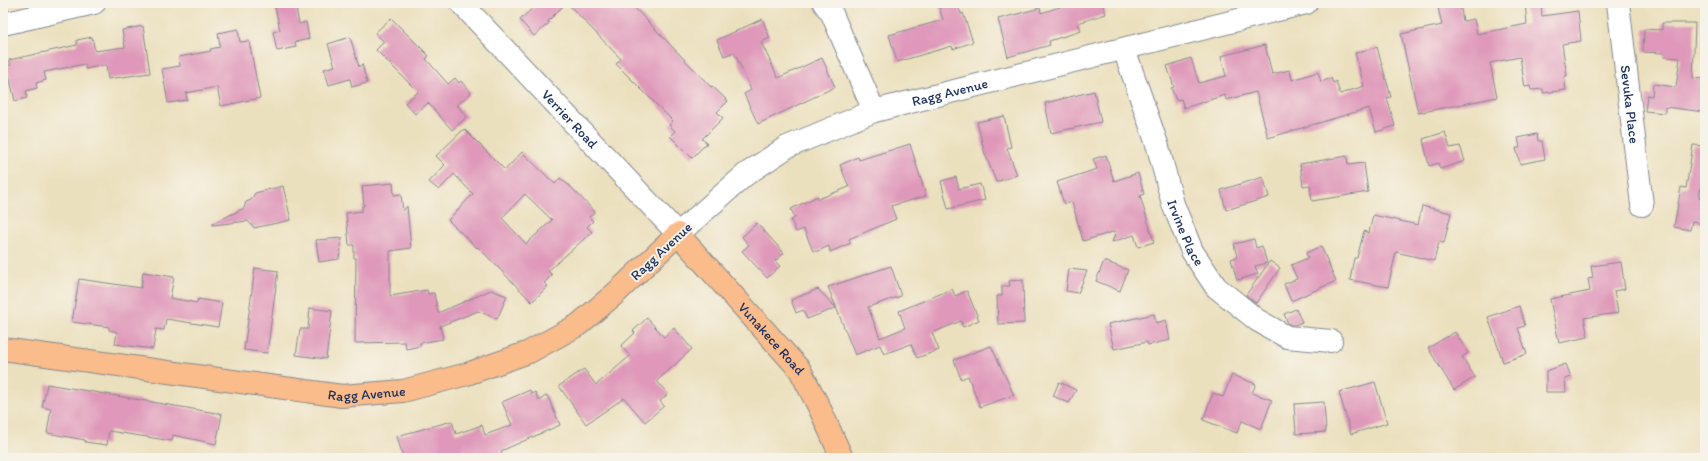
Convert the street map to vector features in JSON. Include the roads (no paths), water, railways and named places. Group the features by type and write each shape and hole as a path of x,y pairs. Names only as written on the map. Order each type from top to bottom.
{"main road":[{"name":"Ragg Avenue","path":"3,349 342,396 403,391 467,374 529,352 578,325 616,293 678,234"},
{"name":"Vunakece Road","path":"678,234 800,370 820,409 842,458"}],"street":[{"path":"3,24 94,3"},
{"name":"Verrier Road","path":"461,3 678,234"},
{"path":"824,3 832,14 874,111"},
{"name":"Ragg Avenue","path":"678,234 745,175 787,146 874,111 1306,3"},
{"name":"Sevuka Place","path":"1618,3 1642,205"},
{"name":"Irvine Place","path":"1124,49 1158,147 1176,210 1192,252 1216,288 1257,320 1287,337 1331,341"}]}
